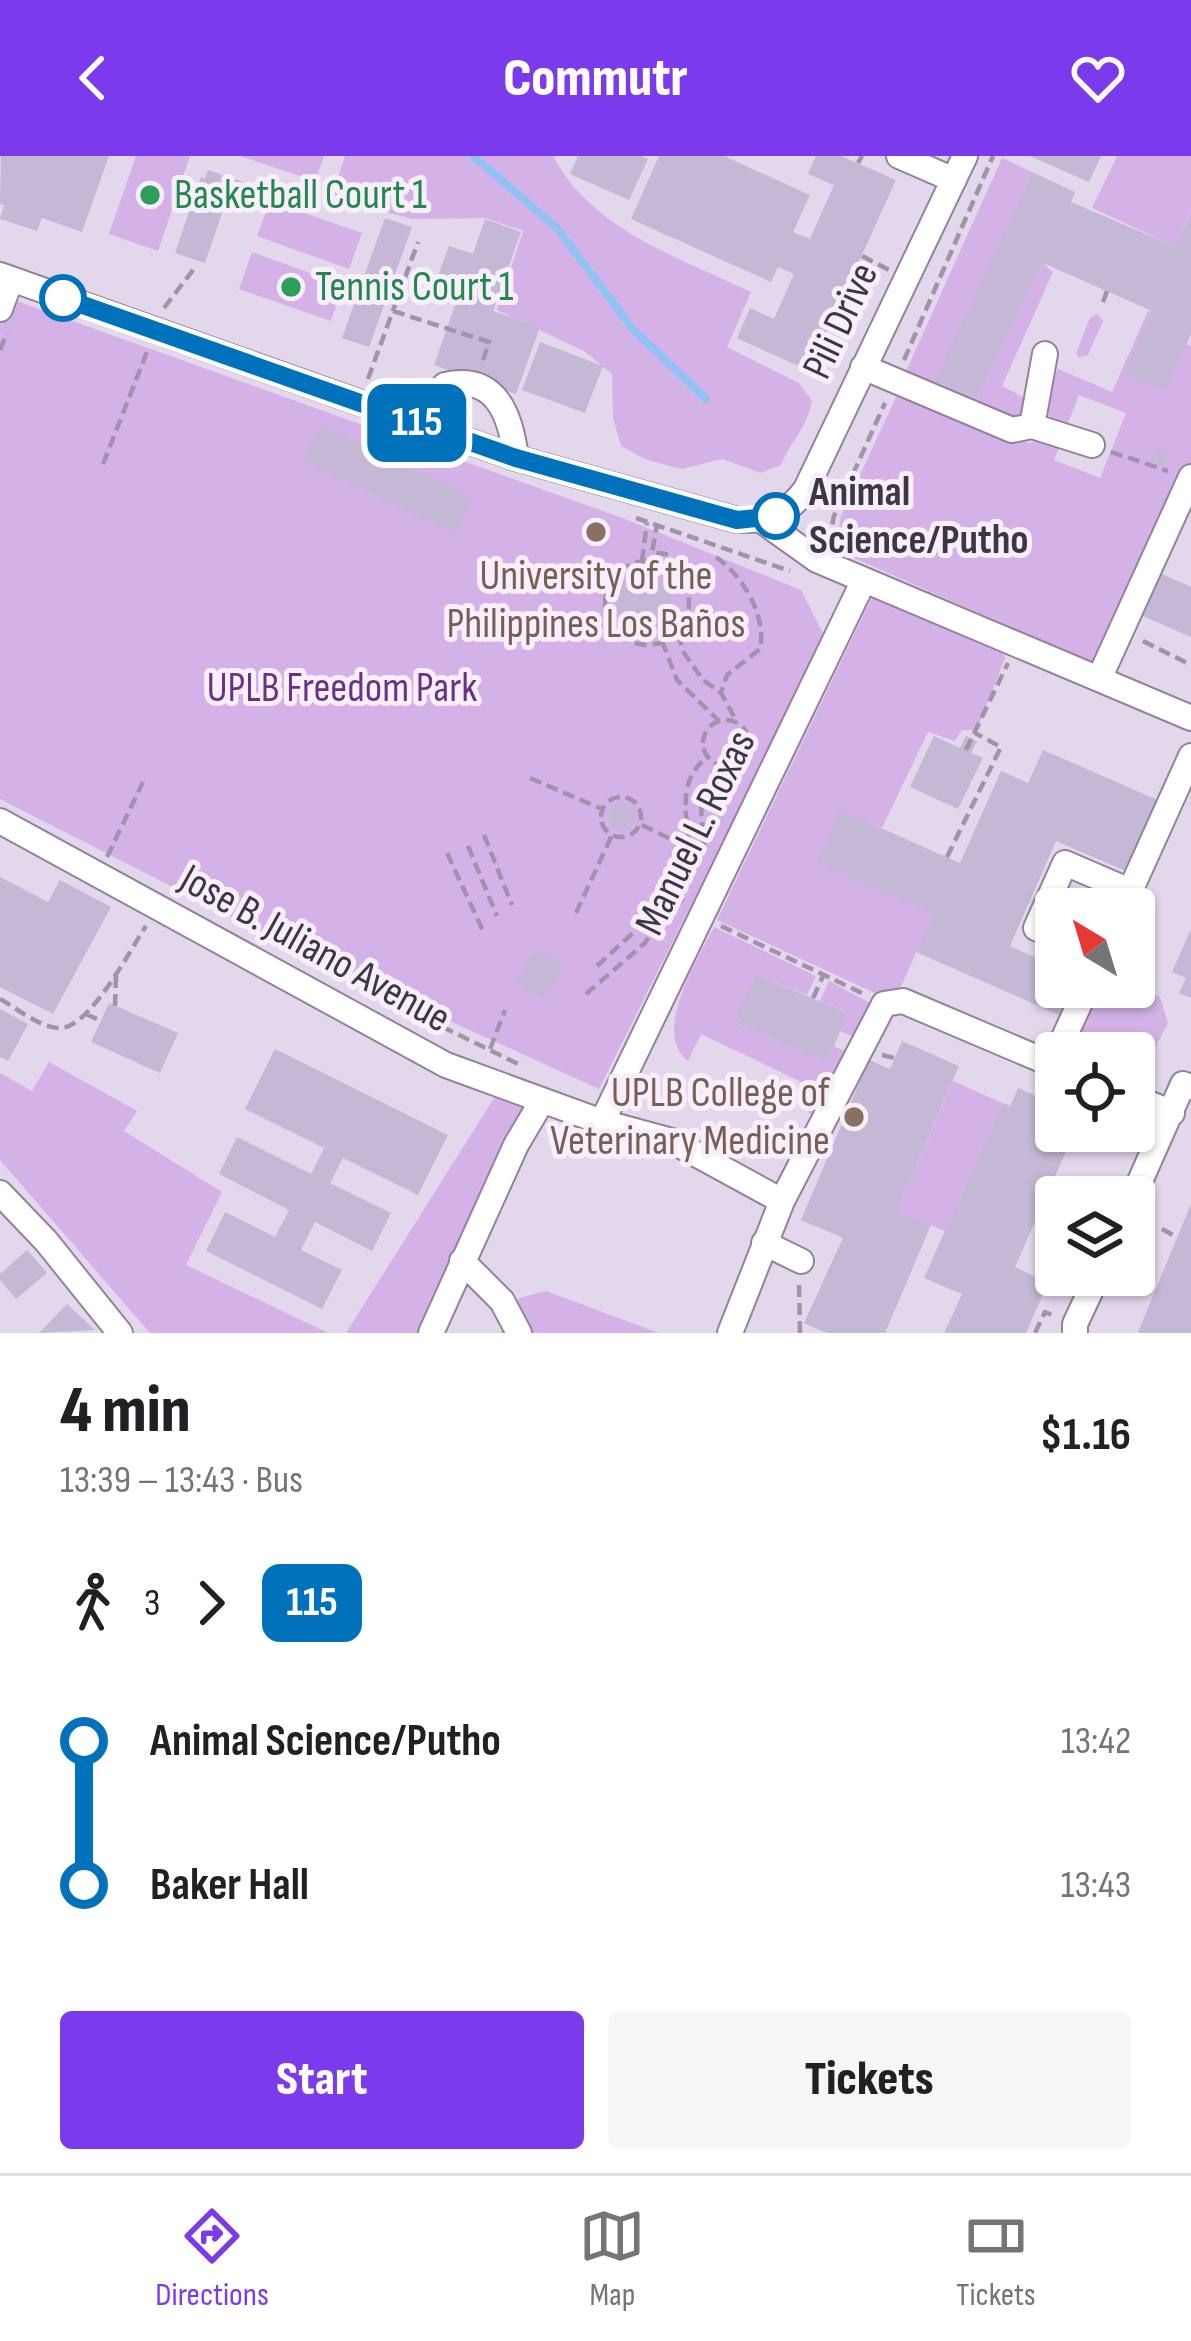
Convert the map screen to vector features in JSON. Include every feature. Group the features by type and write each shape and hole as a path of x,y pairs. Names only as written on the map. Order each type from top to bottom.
{"street":[{"path":"899,156 954,180"},
{"name":"Pili Drive","path":"772,517 806,490 965,156"},
{"path":"0,309 6,277 516,458 737,520 772,517 807,554 1191,718"},
{"path":"1032,426 1045,354"},
{"path":"863,367 1012,430 1032,426 1092,445"},
{"path":"410,420 445,385 474,385 506,409 516,458"},
{"path":"1099,679 1191,478"},
{"name":"Manuel L. Roxas","path":"602,1122 689,909 864,580"},
{"path":"1131,888 1191,756"},
{"name":"Jose B. Juliano Avenue","path":"0,821 465,1072 602,1122 673,1142 782,1201"},
{"path":"1054,888 1066,863 1107,888"},
{"path":"730,1333 782,1201 884,1004 903,1001 1035,1052"},
{"path":"1143,1176 1183,1084 1191,1087"},
{"path":"431,1333 516,1145 542,1101"},
{"path":"1155,1106 1172,1113"},
{"path":"0,1193 46,1241 120,1333"},
{"path":"764,1243 801,1261"},
{"path":"462,1261 502,1301 519,1333"},
{"path":"1076,1333 1075,1324 1088,1296"}],"path":[{"path":"829,544 834,516 993,156"},
{"path":"367,384 418,242"},
{"path":"862,256 904,278"},
{"path":"168,300 196,266"},
{"path":"1103,302 1107,291"},
{"path":"393,311 489,342"},
{"path":"103,464 155,332"},
{"path":"1092,445 1191,478"},
{"path":"646,561 647,522"},
{"path":"646,561 663,564 683,581 688,608 677,632 662,641 634,643 612,626 607,614 609,586 628,565 646,561 665,560 666,554 652,552 657,525"},
{"path":"707,545 797,574"},
{"path":"716,557 739,580 758,613 762,632 760,649 728,675 721,693"},
{"path":"1121,630 1191,665"},
{"path":"677,632 694,668 721,693 745,729 748,751 706,782 701,802 706,857"},
{"path":"662,641 677,680 718,721 737,722"},
{"path":"966,750 1009,662"},
{"path":"718,721 704,736 708,756 725,766"},
{"path":"946,856 1001,747 975,734"},
{"path":"597,966 688,868 688,778 708,756"},
{"path":"530,778 602,809"},
{"path":"97,871 143,782"},
{"path":"629,797 640,808 640,824 632,834 612,836 603,827 602,809 613,798 629,797"},
{"path":"685,803 701,802"},
{"path":"640,824 691,849"},
{"path":"484,836 512,905"},
{"path":"576,913 612,836"},
{"path":"468,846 497,916"},
{"path":"447,853 484,932"},
{"path":"689,909 693,890"},
{"path":"669,892 689,909 884,1004"},
{"path":"0,999 58,1028 86,1014 158,908"},
{"path":"586,994 645,943 659,920 689,909"},
{"path":"115,1006 116,971"},
{"path":"813,998 823,975"},
{"path":"465,1072 489,1051 505,1010"},
{"path":"86,1014 101,1021"},
{"path":"1162,1229 1178,1237"},
{"path":"800,1333 796,1314 801,1261"}],"shaded area":[{"name":"University of the Philippines Los Baños","path":"0,156 1191,156 1191,1333 0,1333"}],"green space":[{"name":"Basketball Court 1","path":"136,156 190,156 158,251 109,234"},
{"path":"240,156 324,156 315,181"},
{"path":"345,156 553,156 590,204 614,223 667,254 751,292 727,347 799,383 812,401 781,465 761,473 722,459 682,469 647,460 621,446 613,418 612,374 584,351 497,310 523,231 485,218 413,219 331,198"},
{"path":"1117,156 1191,156 1191,211 1174,246 1092,208"},
{"path":"1002,158 1032,172 936,381 977,398 1043,263 1053,272 1002,386 1030,401 1018,427 902,380"},
{"path":"270,201 362,233 349,269 257,236"},
{"name":"Tennis Court 1","path":"252,252 343,285 331,321 239,289"},
{"name":"UPLB Freedom Park","path":"0,295 625,519 801,590 825,637 599,1089 322,963 0,799"},
{"path":"1152,311 1124,375 1165,392 1186,344 1191,346 1191,468 1099,666 847,555 839,534 840,518 898,393 1017,440 1029,443 1049,436 1061,442 1054,460 1100,478 1126,413 1079,395 1066,428 1049,416 1047,396 1058,369 1112,392"},
{"path":"1098,314 1103,321 1088,355 1079,358 1076,353 1090,318"},
{"path":"872,597 1003,653 1005,658 977,730 962,730 955,741 928,732 882,828 840,811 933,914 900,989 883,997 717,920"},
{"path":"714,927 816,976 807,995 755,974 735,1023 826,1061 833,1046 849,1053 816,1114 810,1114 804,1104 812,1087 701,1034 688,1061 678,1048 674,1032 681,995"},
{"path":"829,981 872,1004 856,1038 840,1031 847,1012 820,1001"},
{"path":"1155,994 1168,1023 1155,1048 1155,1032 1080,1032 1090,1008 1155,1008"},
{"path":"49,1062 137,1111 124,1131 222,1192 186,1265 328,1333 150,1333 0,1160 0,1073 32,1091"},
{"path":"953,1081 1002,1103 945,1231 897,1211"},
{"path":"501,1087 531,1101 426,1333 346,1333"},
{"path":"546,1291 659,1333 500,1333 519,1298"}],"building":[{"path":"1,156 109,156 82,232 42,218 37,231 0,219 4,205 0,204"},
{"path":"578,156 648,159 629,200 570,174"},
{"path":"659,156 724,156 810,195 793,232 810,239 834,185 808,174 816,156 841,156 896,180 809,371 737,338 750,308 774,319 794,274 778,267 771,282 631,219"},
{"path":"1030,156 1101,156 1089,182"},
{"path":"208,170 249,184 240,213 224,207 205,263 175,253 201,177 205,179"},
{"path":"1032,172 1075,192 1071,202 1174,246 1191,212 1191,334 1165,392 1123,375 1152,311 1043,263 977,398 935,381"},
{"path":"385,218 412,227 369,347 342,338"},
{"path":"485,219 521,232 493,311 540,327 516,394 434,365 461,288 437,279 449,246 473,254"},
{"path":"540,342 603,366 585,413 522,390"},
{"path":"320,425 473,497 455,534 303,462"},
{"path":"1156,448 1168,453 1162,466 1150,461"},
{"path":"1153,570 1191,587 1191,637 1134,612"},
{"path":"644,575 664,583 672,603 664,623 644,631 624,623 616,603 624,583"},
{"path":"934,736 960,748 966,736 977,741 971,753 983,758 958,809 910,787"},
{"path":"1043,750 1160,801 1128,872 1056,841 1010,946 1035,957 1035,1004 916,952 933,914 816,863 840,810 960,863 1001,771 1028,783"},
{"path":"621,803 634,816 621,829 608,816"},
{"path":"0,877 48,902 60,880 111,907 53,1014 0,987"},
{"path":"1191,929 1191,998 1179,993 1186,978 1172,972"},
{"path":"535,948 565,965 543,1001 514,983"},
{"path":"755,974 848,1013 827,1062 734,1022"},
{"path":"109,1003 178,1033 160,1073 91,1042"},
{"path":"1044,1008 1068,1008 1064,1017"},
{"path":"0,1009 28,1024 8,1061 0,1057"},
{"path":"902,1041 959,1066 897,1211 931,1225 885,1333 827,1333 804,1323 843,1238 801,1220 869,1060 890,1069"},
{"path":"275,1049 448,1135 418,1195 343,1158 330,1183 391,1213 372,1251 315,1222 301,1250 342,1270 322,1309 206,1251 225,1212 275,1237 289,1210 219,1174 237,1137 311,1174 324,1148 245,1109"},
{"path":"1018,1088 1035,1096 1035,1152 1066,1152 1055,1176 1035,1176 1035,1222 1015,1267 1035,1277 1035,1296 1042,1296 1026,1333 944,1333 962,1294 924,1278 1002,1103 1010,1106"},
{"path":"1191,1204 1191,1333 1138,1332"},
{"path":"27,1250 47,1273 16,1299 0,1274"},
{"path":"67,1304 95,1330 39,1333"}],"waterway":[{"path":"473,156 556,227 633,329 706,399"}],"bus line":[{"name":"115","path":"63,298 516,458 737,520 776,516"}],"place":[{"name":"Basketball Court 1","path":"150,195"},
{"name":"Tennis Court 1","path":"291,287"},
{"name":"Animal Science/Putho","path":"776,516"},
{"name":"University of the Philippines Los Baños","path":"596,532"},
{"name":"UPLB College of Veterinary Medicine","path":"854,1117"}]}
